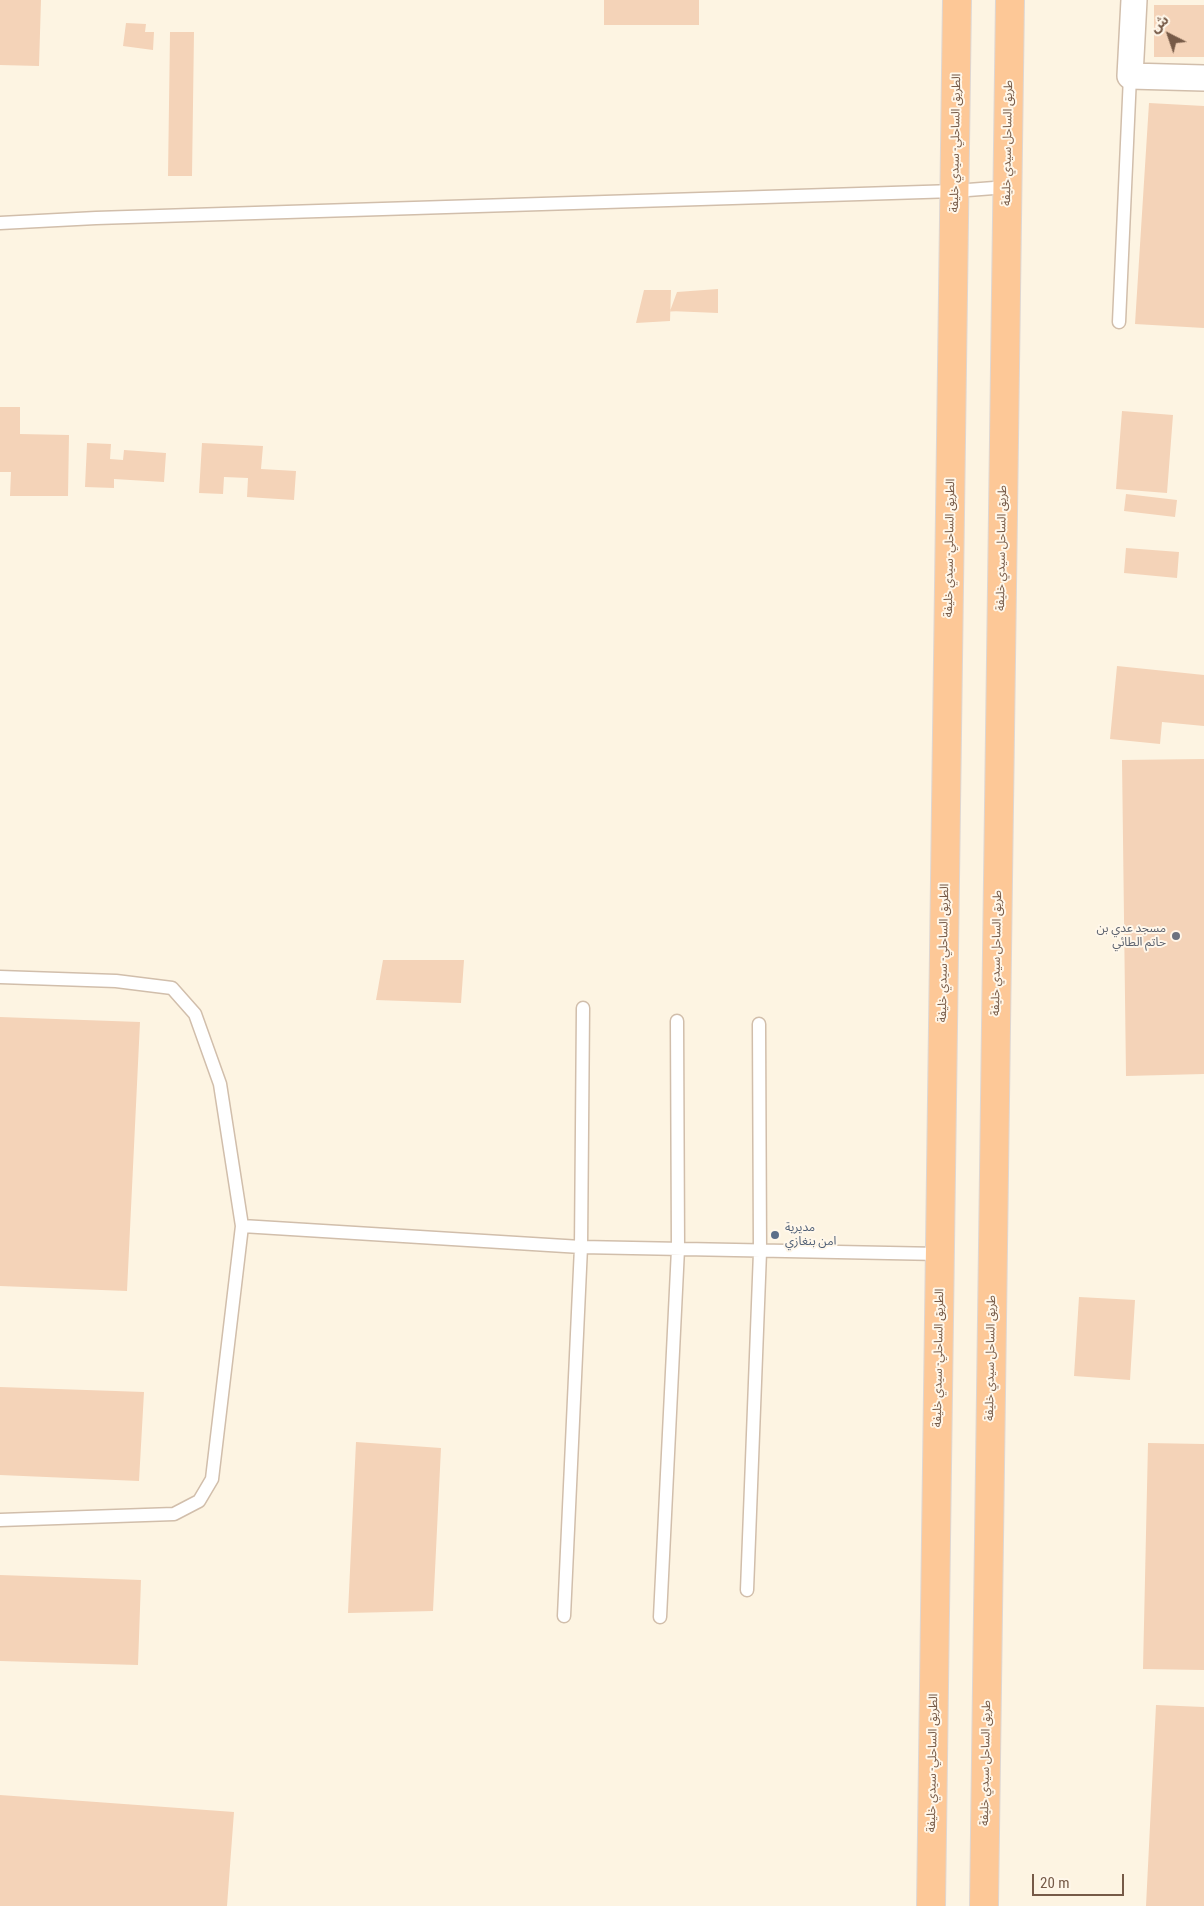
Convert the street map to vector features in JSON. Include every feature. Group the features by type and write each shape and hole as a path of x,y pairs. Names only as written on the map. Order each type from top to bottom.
{"highway":[{"name":"الطريق الساحلي- سيدي خليفة","path":"931,1906 957,0"},
{"name":"طريق الساحل سيدي خليفة","path":"984,1906 1010,0"}],"street":[{"path":"1134,0 1130,76 1204,78"}],"lane":[{"path":"1119,322 1130,76"},
{"path":"0,223 96,218 955,191 1007,187"},
{"path":"0,977 116,981 172,988 195,1014 220,1084 242,1226 212,1479 199,1502 174,1514 0,1520"},
{"path":"564,1616 581,1247 583,1008"},
{"path":"660,1618 678,1249 677,1021"},
{"path":"747,1590 760,1252 759,1024"},
{"path":"242,1226 581,1247 760,1252 940,1254"}],"building":[{"path":"0,0 41,0 39,66 0,65"},
{"path":"604,0 699,0 699,25 604,25"},
{"path":"1154,5 1204,5 1204,57 1154,57"},
{"path":"126,23 146,24 145,32 154,32 153,50 123,46"},
{"path":"170,32 194,32 192,176 168,176"},
{"path":"1149,103 1204,106 1204,328 1135,324"},
{"path":"718,289 718,313 670,311 677,292"},
{"path":"644,290 671,290 670,321 636,323"},
{"path":"0,407 20,407 20,434 69,435 68,496 10,496 11,472 0,472"},
{"path":"1122,411 1173,415 1167,493 1116,489"},
{"path":"87,443 111,444 110,459 123,460 124,450 166,453 164,482 114,479 114,488 85,487"},
{"path":"202,443 263,446 261,469 296,471 294,500 247,497 248,478 224,477 223,494 199,493"},
{"path":"1126,494 1177,500 1175,517 1124,511"},
{"path":"1126,548 1179,552 1177,578 1124,573"},
{"path":"1117,666 1204,675 1204,726 1162,722 1160,744 1110,739"},
{"path":"1204,759 1204,1074 1126,1076 1122,760"},
{"path":"383,960 464,960 461,1003 376,1000"},
{"path":"0,1017 140,1022 127,1291 0,1286"},
{"path":"1079,1297 1135,1300 1130,1380 1074,1376"},
{"path":"0,1387 144,1392 139,1481 0,1475"},
{"path":"356,1442 441,1448 433,1611 348,1613"},
{"path":"1148,1443 1204,1444 1204,1670 1143,1669"},
{"path":"0,1575 141,1580 138,1665 0,1661"},
{"path":"1156,1705 1204,1707 1204,1906 1146,1906"},
{"path":"0,1795 234,1812 227,1906 0,1906"}],"place":[{"name":"مسجد عدي بن حاتم الطائي","path":"1176,936"},
{"name":"مديرية امن بنغازي","path":"775,1235"}]}
